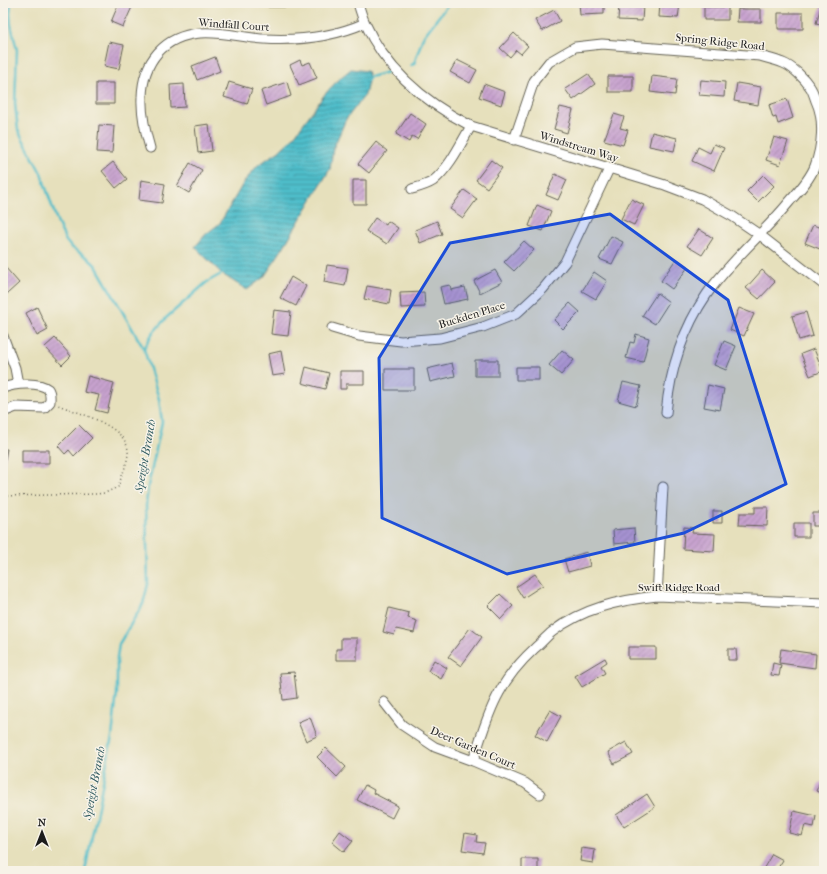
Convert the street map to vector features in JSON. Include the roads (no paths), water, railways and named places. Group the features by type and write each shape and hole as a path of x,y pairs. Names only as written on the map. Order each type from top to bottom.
{"street":[{"name":"Windstream Way","path":"358,3 365,23 381,51 392,66 426,99 447,114 471,126 665,185 702,199 732,216 760,235 824,285"},
{"name":"Windfall Court","path":"150,148 144,128 142,111 143,86 156,54 165,44 178,37 188,34 202,33 263,39 312,38 347,31 365,23"},
{"name":"Spring Ridge Road","path":"514,140 534,80 549,62 575,46 602,44 760,56 784,63 797,73 810,87 818,106 821,121 821,139 814,167 802,188 729,267 708,293 694,315 680,346 675,362 666,413"},
{"path":"412,189 432,181 441,172 452,159 471,126"},
{"name":"Buckden Place","path":"332,328 358,336 401,340 427,339 440,338 483,327 516,314 543,289 565,262 609,169"},
{"path":"3,336 15,368 18,384"},
{"path":"3,388 18,384 38,385 48,389 51,394 50,402 44,408 16,407 3,412"},
{"path":"657,596 663,487"},
{"name":"Swift Ridge Road","path":"473,761 490,712 499,692 510,676 524,658 553,632 583,613 633,599 657,596 824,603"},
{"name":"Deer Garden Court","path":"384,702 402,725 435,747 525,783 540,794"}],"water":[{"path":"351,69 367,71 369,77 365,95 346,119 333,149 330,169 283,248 264,277 247,290 222,274 195,247 205,235 220,223 244,182 258,165 278,152 292,139 325,94"}],"waterway":[{"name":"Speight Branch","path":"11,3 11,25 17,50 15,104 18,130 41,173 58,224 66,241 71,247 88,258 96,266 144,349 159,399 162,422 148,486 146,506 148,584 143,604 119,644 117,658 117,693 112,737 85,871"},
{"path":"411,65 414,64 423,37 449,3"},
{"path":"367,81 370,77 388,72"},
{"path":"144,349 152,334 166,318 207,282 223,273"}]}
